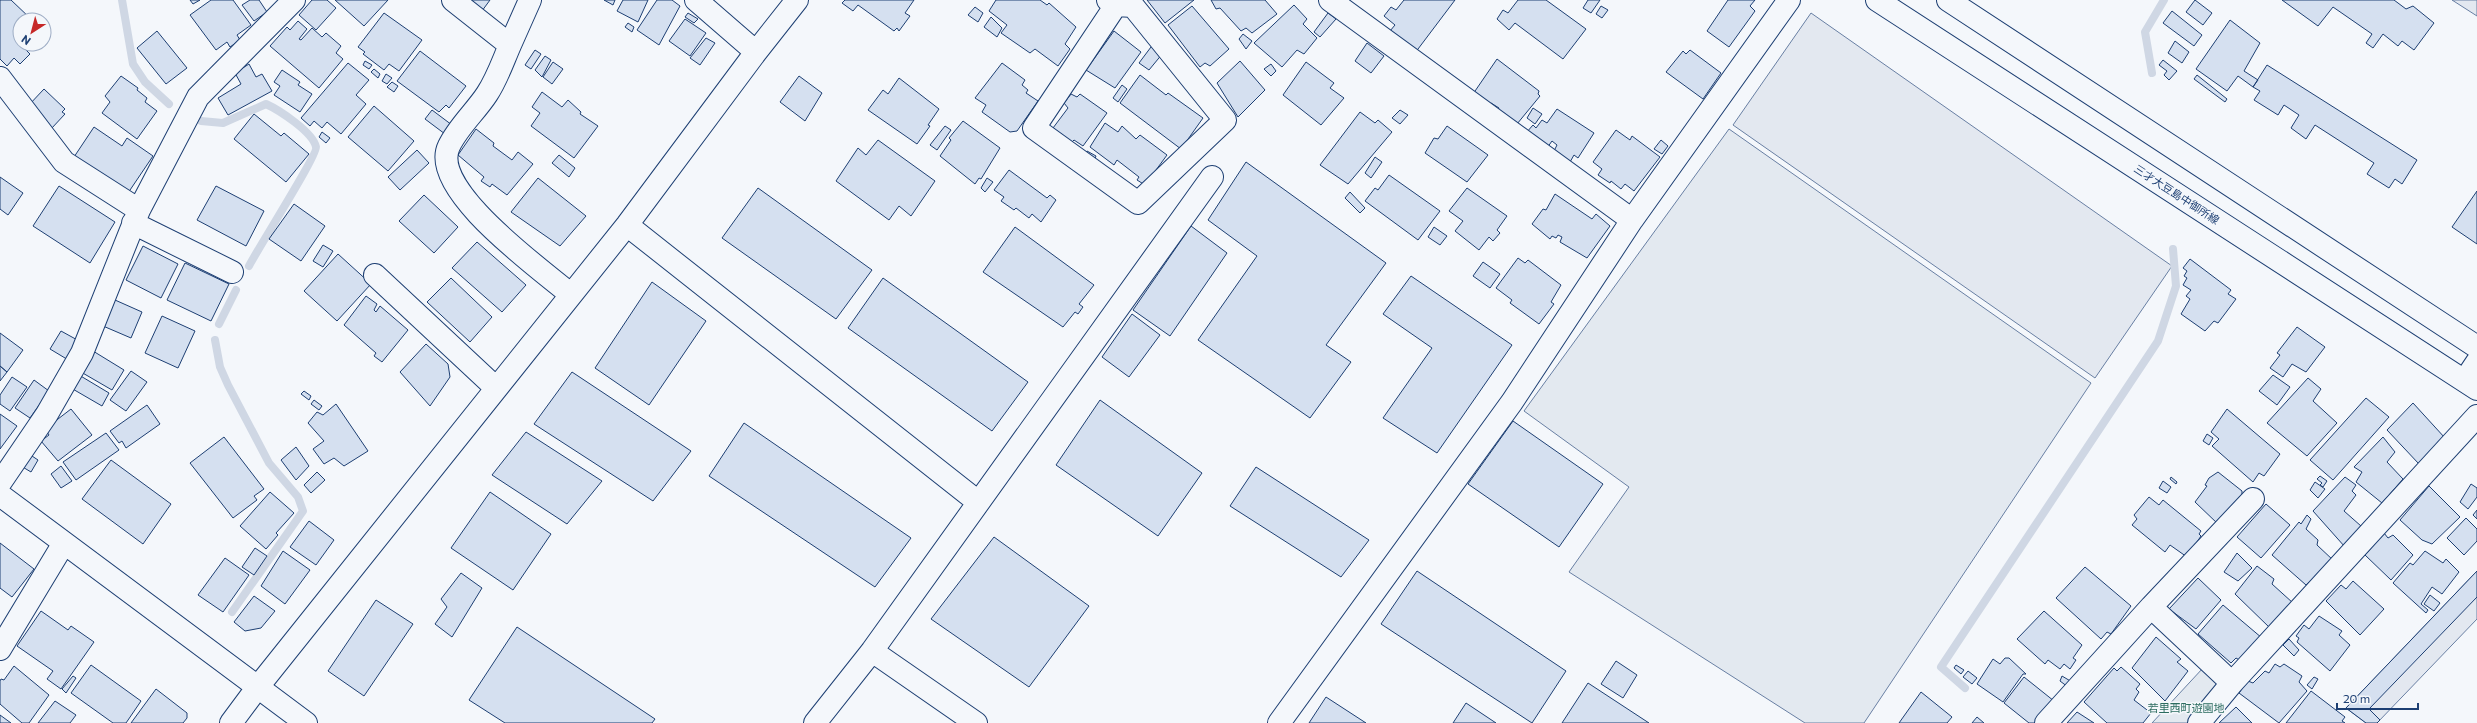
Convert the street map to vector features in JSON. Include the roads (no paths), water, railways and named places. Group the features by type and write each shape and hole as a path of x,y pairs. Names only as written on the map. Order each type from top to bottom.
{"street":[{"path":"0,483 47,414 82,353 136,217 198,97 294,0"},
{"path":"454,0 510,45"},
{"path":"530,0 488,93 449,145 446,156 453,181 471,207 570,294"},
{"path":"696,0 756,52"},
{"path":"231,723 257,688 570,294 627,225 756,52 797,0"},
{"path":"1330,0 1632,220"},
{"path":"1279,723 1512,402 1632,220 1789,0"},
{"name":"三才大豆島中御所線","path":"1878,0 2471,384"},
{"path":"1948,0 2477,347"},
{"path":"1112,3 1134,6 1225,120 1138,203 1034,128 1112,3"},
{"path":"0,78 64,162 136,217 232,272"},
{"path":"815,723 872,651 1212,177"},
{"path":"627,225 978,502"},
{"path":"376,275 496,388"},
{"path":"2471,384 2477,362"},
{"path":"2198,723 2232,683 2477,416"},
{"path":"0,495 257,688 306,723"},
{"path":"2046,723 2151,607 2253,499"},
{"path":"0,650 64,543"},
{"path":"2151,607 2232,683"},
{"path":"872,651 976,723"}],"waterway":[{"path":"122,0 133,64 145,82 169,104"},
{"path":"2152,73 2145,32 2164,0"},
{"path":"201,121 223,123 266,104 287,116 302,128 314,141 316,147 298,184 249,266"},
{"path":"1965,688 1941,667 2158,341 2176,286 2173,249"},
{"path":"219,324 236,290"},
{"path":"215,340 220,367 228,385 269,463 298,497 303,511 232,612"}],"park label":[{"name":"若里西町遊園地","path":"2186,707"}]}
